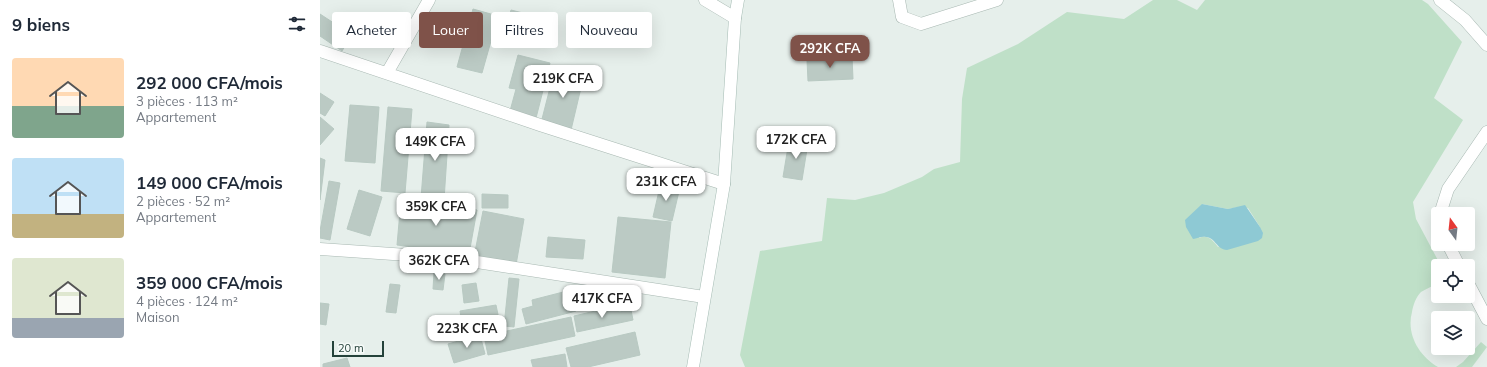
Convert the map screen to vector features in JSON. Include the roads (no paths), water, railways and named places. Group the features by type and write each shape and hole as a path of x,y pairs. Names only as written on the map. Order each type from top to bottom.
{"street":[{"path":"387,73 429,0"},
{"path":"705,0 735,18"},
{"path":"693,367 724,184 735,18 738,0"},
{"path":"900,0 902,17 921,24 998,0"},
{"path":"1440,0 1465,20 1487,45"},
{"path":"320,51 548,128 724,184"},
{"path":"1442,207 1448,189 1487,132"},
{"path":"320,249 451,258 704,297"},
{"path":"1475,296 1487,319"}],"water":[{"path":"1202,204 1228,209 1245,205 1260,227 1263,233 1262,238 1258,241 1227,250 1220,248 1212,239 1206,237 1193,239 1186,227 1185,220"}]}
